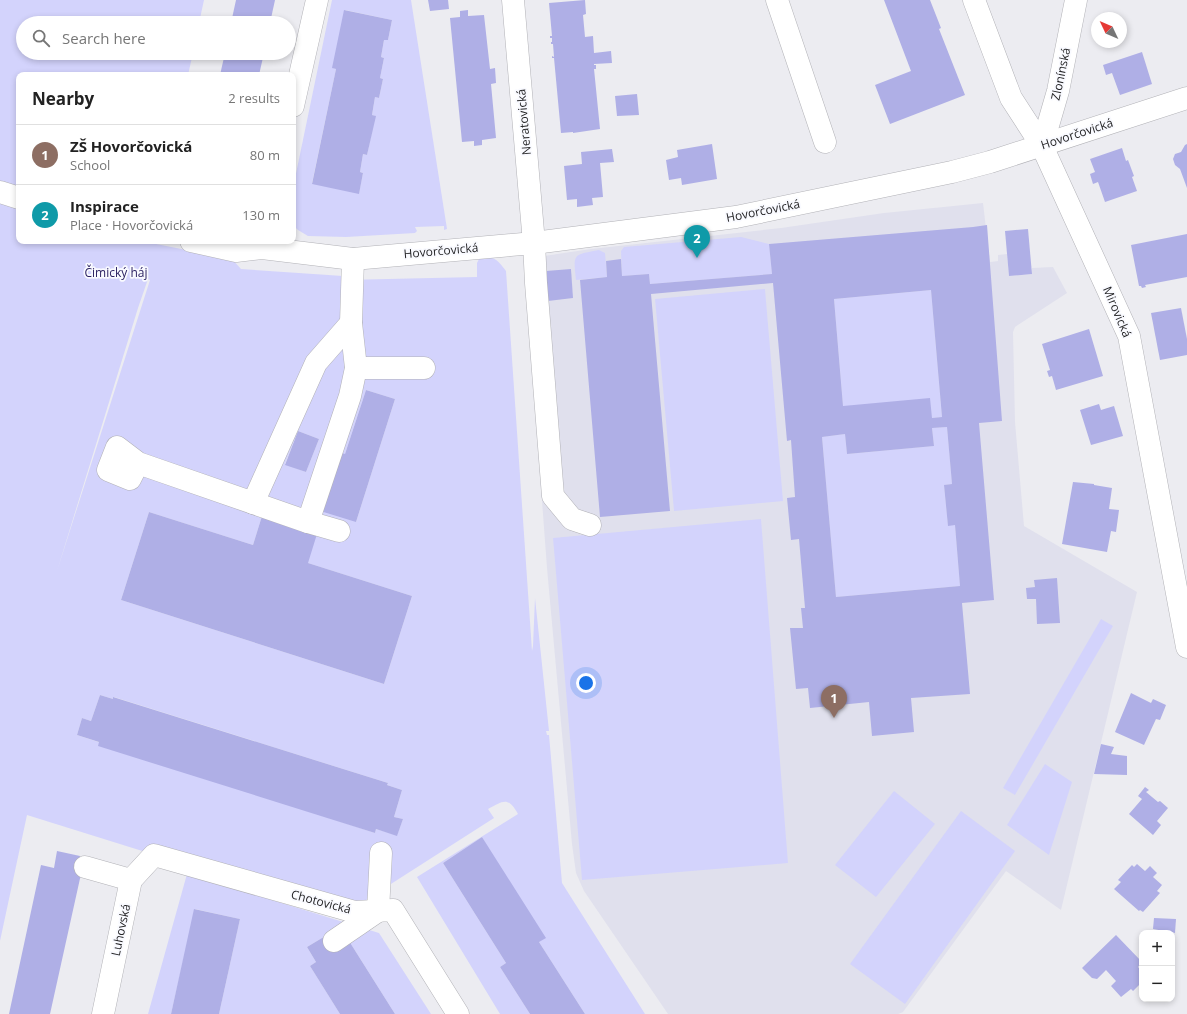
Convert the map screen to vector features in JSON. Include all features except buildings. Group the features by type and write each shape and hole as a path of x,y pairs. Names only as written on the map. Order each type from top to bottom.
{"street":[{"path":"296,93 317,0"},
{"name":"Neratovická","path":"513,0 534,243 553,496 572,519 590,525"},
{"path":"777,0 825,142"},
{"name":"Mirovická","path":"974,0 1011,98 1042,146 1129,336 1187,648"},
{"name":"Zlonínská","path":"1042,146 1058,91 1076,0"},
{"name":"Hovorčovická","path":"204,244 236,251 263,245 353,259 534,243 736,217 952,172 1042,146 1187,98"},
{"path":"0,192 16,197"},
{"path":"308,522 350,396 356,368 351,323 353,259"},
{"path":"253,503 316,363 351,323"},
{"path":"356,368 424,368"},
{"path":"138,463 308,522 339,531"},
{"path":"334,941 378,911 381,853"},
{"name":"Chotovická","path":"131,880 154,855 355,912 393,910 458,1014"},
{"path":"85,867 131,880"},
{"name":"Luhovská","path":"103,1014 131,880"}],"shaded area":[{"path":"983,203 990,262 998,261 998,255 1007,254 1009,276 1032,274 1032,268 1053,267 1067,293 1015,327 1013,332 1015,422 1024,526 1137,592 1061,910 1006,871 903,1012 898,1014 668,1014 584,891 576,873 572,844 547,568 524,259 591,249 781,228 884,213"}],"green space":[{"name":"Čimický háj","path":"0,0 204,0 201,16 16,16 16,60 191,60 189,72 16,72 16,244 156,244 232,259 241,269 343,276 343,280 477,277 477,263 480,257 492,258 498,261 503,267 506,271 532,651 535,598 549,731 546,731 547,735 549,735 562,883 645,1014 585,1014 539,942 482,837 443,863 506,963 500,967 530,1014 500,1014 417,877 518,814 508,802 501,802 488,809 494,818 344,914 27,815 0,941","holes":["148,279 150,280 57,571 138,308","366,390 395,399 356,522 345,454","298,431 319,439 306,472 285,464","149,512 253,545 262,516 308,563 412,596 384,684 121,600","100,695 113,699 114,697 388,783 387,785 402,790 394,817 403,819 397,835 376,829 375,833 77,735 82,718 91,721"]},
{"path":"332,0 411,0 447,229 444,230 444,226 415,227 417,231 415,233 346,237 308,236 296,228 296,174","holes":["345,10 392,20 388,40 384,40 381,57 384,58 380,78 383,79 379,98 375,97 372,115 375,116 367,155 363,154 360,172 363,173 359,193 312,183 336,69 333,68"]},
{"path":"741,237 769,244 772,274 650,284 649,274 622,276 621,251 624,247"},
{"path":"599,250 605,253 607,277 576,280 575,260 577,257 584,253"},
{"path":"765,289 783,501 674,511 655,299"},
{"path":"931,290 942,417 932,418 843,406 834,299"},
{"path":"947,427 952,484 944,485 948,525 955,525 960,586 836,597 822,437 845,434 847,454 934,446 932,428"},
{"path":"761,519 788,863 582,880 553,538"},
{"path":"1101,619 1113,626 1015,795 1003,788"},
{"path":"1045,764 1072,782 1049,855 1007,825"},
{"path":"894,791 935,824 876,897 835,865"},
{"path":"961,811 1015,851 905,1004 850,964"},
{"path":"187,874 379,933 431,1014 395,1014 349,941 327,935 307,947 316,962 310,966 340,1014 219,1014 240,919 195,909 171,1014 148,1014"}],"place":[{"name":"Inspirace","path":"697,258"},
{"name":"ZŠ Hovorčovická","path":"834,718"}]}
